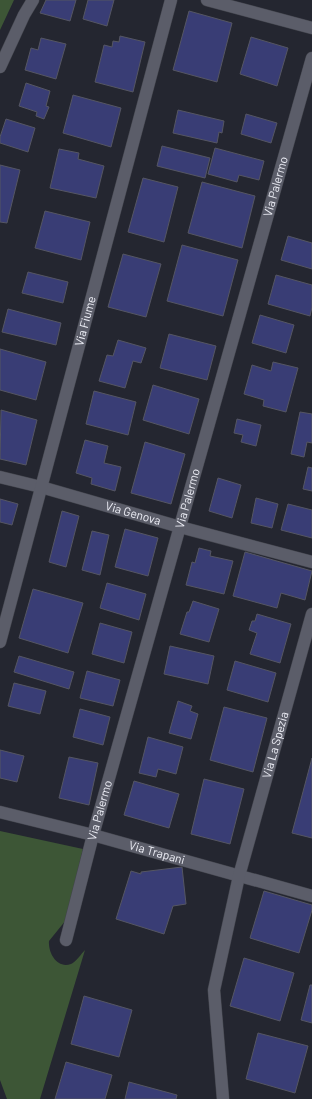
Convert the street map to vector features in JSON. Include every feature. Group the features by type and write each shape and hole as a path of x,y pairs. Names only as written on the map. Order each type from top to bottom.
{"street":[{"path":"24,15 28,0"},
{"path":"0,68 24,15 33,0"},
{"name":"Via Fiume","path":"0,642 171,0"},
{"path":"207,0 312,28"},
{"name":"Via Palermo","path":"66,940 93,835 312,58"},
{"name":"Via Genova","path":"0,477 312,562"},
{"name":"Via La Spezia","path":"223,1099 214,990 239,876 312,614"},
{"name":"Via Trapani","path":"0,812 93,835 312,896"}],"green space":[{"path":"0,0 14,0 0,30"},
{"path":"0,831 83,849 66,920 49,941 49,946 54,959 66,965 75,962 85,950 40,1099 7,1099 0,1080"}],"building":[{"path":"46,0 76,0 70,21 40,13"},
{"path":"88,0 114,0 107,26 83,19"},
{"path":"189,11 232,23 217,82 173,70"},
{"path":"120,36 145,42 133,92 95,82 104,45 112,47 113,41 119,42"},
{"path":"251,37 288,48 277,86 240,74"},
{"path":"41,38 66,44 56,79 25,70 31,48 38,50"},
{"path":"26,83 50,91 46,106 49,107 44,119 36,116 37,112 19,106"},
{"path":"73,95 121,108 111,147 63,133"},
{"path":"178,110 224,121 222,133 219,132 217,143 173,133"},
{"path":"246,114 277,123 271,143 241,134"},
{"path":"6,119 35,128 28,152 0,143 0,137"},
{"path":"162,146 210,158 205,178 157,166"},
{"path":"215,148 264,161 259,180 239,175 237,182 208,174"},
{"path":"59,149 79,153 78,159 104,166 96,198 50,188"},
{"path":"0,165 20,170 7,223 0,222"},
{"path":"143,178 178,187 164,242 128,232"},
{"path":"202,182 255,196 242,248 188,233"},
{"path":"45,211 90,222 81,260 35,248"},
{"path":"288,236 312,243 312,269 281,260"},
{"path":"182,245 238,260 223,316 167,301"},
{"path":"123,254 161,264 146,317 108,307"},
{"path":"28,272 68,282 63,303 22,293"},
{"path":"276,275 312,285 312,307 310,316 268,304"},
{"path":"8,309 61,323 56,345 2,332"},
{"path":"260,315 294,325 286,353 252,343"},
{"path":"169,334 216,346 207,380 160,368"},
{"path":"118,340 146,348 141,363 133,361 125,388 99,381 107,355 113,356"},
{"path":"0,349 46,362 36,400 0,390"},
{"path":"273,362 298,368 286,412 263,406 264,400 244,394 252,365 271,371"},
{"path":"153,385 199,399 189,434 143,420"},
{"path":"94,391 136,402 128,435 86,424"},
{"path":"1,410 37,420 26,465 0,459"},
{"path":"300,412 312,414 312,443 307,442 304,457 291,454"},
{"path":"237,419 261,425 256,446 241,442 243,435 234,433"},
{"path":"85,440 108,446 104,463 121,467 115,491 91,484 92,478 76,473"},
{"path":"145,442 185,454 171,504 131,493"},
{"path":"308,467 312,468 312,491 303,489"},
{"path":"218,478 241,485 232,518 209,511"},
{"path":"256,498 278,504 272,528 251,523"},
{"path":"0,499 18,504 12,525 0,522"},
{"path":"288,504 312,510 312,538 281,530"},
{"path":"62,511 79,516 66,567 49,562"},
{"path":"125,529 158,538 148,576 115,567"},
{"path":"92,531 109,535 100,575 82,570"},
{"path":"199,548 211,551 210,556 233,561 224,594 186,585 192,562 195,563"},
{"path":"245,552 312,571 305,600 281,593 277,608 233,596"},
{"path":"107,583 146,594 139,620 100,608"},
{"path":"33,589 83,603 68,653 19,638"},
{"path":"193,601 219,609 209,642 180,634 187,612 189,612"},
{"path":"257,614 291,624 280,663 250,654 257,633 249,630 252,621 255,621"},
{"path":"100,623 132,632 124,663 92,654"},
{"path":"170,646 214,656 208,684 164,674"},
{"path":"19,656 74,672 69,689 14,672"},
{"path":"235,661 276,673 268,702 227,690"},
{"path":"87,671 120,680 113,706 80,698"},
{"path":"14,683 46,691 40,714 8,706"},
{"path":"178,701 192,706 190,711 198,714 191,739 169,733"},
{"path":"224,707 267,718 253,772 210,760"},
{"path":"80,709 110,717 103,745 73,737"},
{"path":"148,737 183,747 176,774 158,769 156,777 139,773"},
{"path":"0,750 24,756 17,782 0,778"},
{"path":"69,757 98,763 89,805 59,798"},
{"path":"312,758 312,838 292,833"},
{"path":"204,779 244,789 230,844 191,834"},
{"path":"134,781 179,794 169,828 124,815"},
{"path":"182,867 186,904 173,906 164,934 116,919 131,871 141,874 141,872"},
{"path":"264,891 312,905 312,910 299,953 250,938"},
{"path":"244,958 294,973 280,1021 230,1006"},
{"path":"310,985 312,985 312,1023 301,1020"},
{"path":"84,996 132,1010 119,1057 71,1044"},
{"path":"258,1033 308,1046 295,1093 246,1079"},
{"path":"66,1062 112,1075 105,1099 55,1099"},
{"path":"129,1082 177,1095 176,1099 125,1099"}]}
